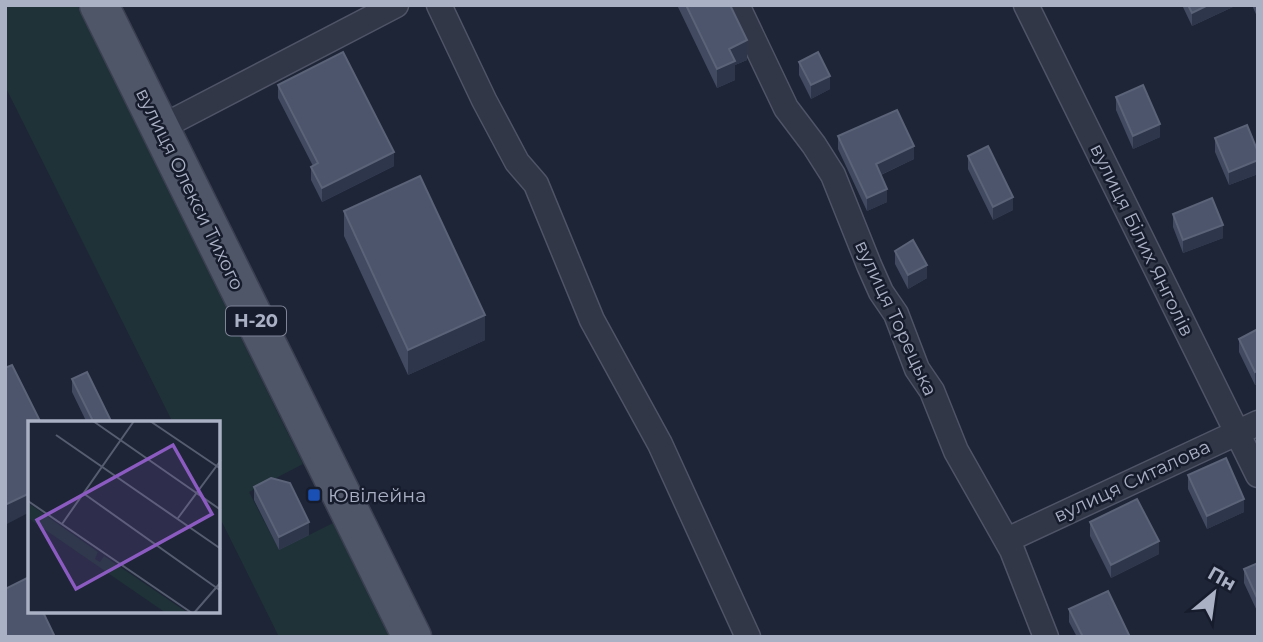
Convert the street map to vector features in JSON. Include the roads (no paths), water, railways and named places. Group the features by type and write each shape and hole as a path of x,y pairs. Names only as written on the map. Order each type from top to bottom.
{"main road":[{"name":"вулиця Олекси Тихого","path":"99,5 412,637"}],"street":[{"path":"160,128 396,5"},
{"path":"439,5 517,162 536,184 592,320 660,444 748,637"},
{"name":"вулиця Торецька","path":"737,5 786,108 833,175 869,265 906,336 916,369 932,391 956,451 1007,540 1046,637"},
{"name":"вулиця Білих Янголів","path":"1026,5 1247,428 1258,475"},
{"name":"вулиця Ситалова","path":"1007,540 1247,428"}],"place":[{"name":"Ювілейна","path":"314,495"}]}
